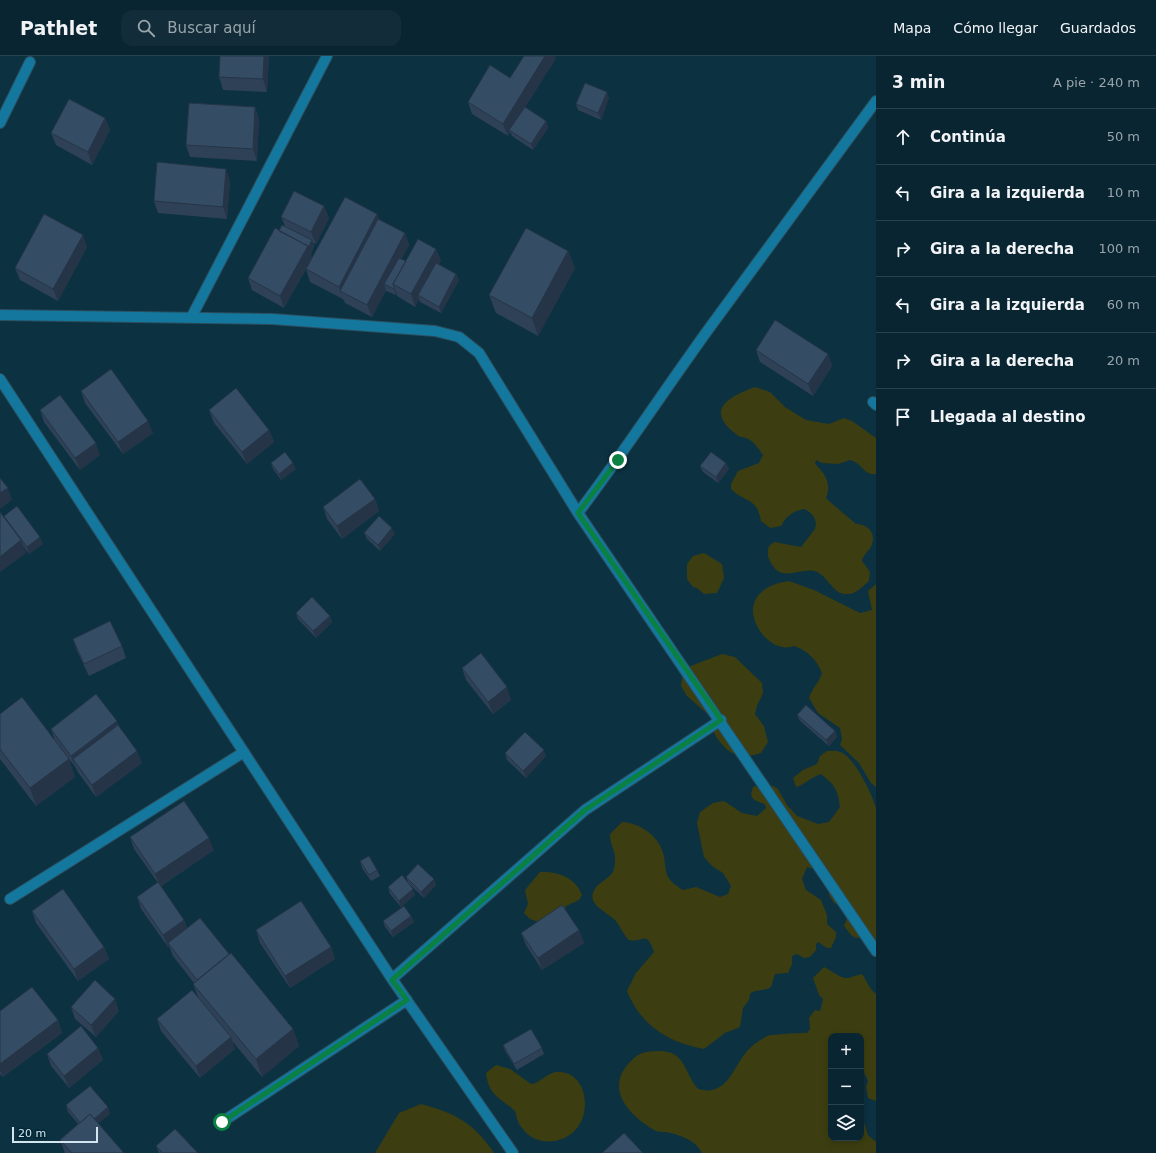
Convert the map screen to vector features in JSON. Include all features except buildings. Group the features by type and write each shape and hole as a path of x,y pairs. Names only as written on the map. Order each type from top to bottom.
{"street":[{"path":"190,318 327,56"},
{"path":"0,123 30,62"},
{"path":"578,513 618,460 633,435 712,324 876,102"},
{"path":"0,315 272,319 434,331 459,337 479,353 578,513 721,720 876,951"},
{"path":"0,379 392,980 513,1153"},
{"path":"392,980 585,810 721,720"},
{"path":"10,899 244,752"},
{"path":"222,1122 407,1000"}],"shaded area":[{"path":"755,387 770,392 785,407 806,420 829,424 844,418 852,421 876,438 876,474 868,473 857,463 850,460 838,464 822,463 816,460 815,464 822,471 828,483 828,493 826,498 856,524 864,525 872,532 873,540 871,546 862,561 870,572 869,581 854,593 843,594 839,592 823,576 813,571 781,573 770,561 768,548 774,542 801,547 816,526 814,517 810,512 804,509 796,511 787,517 781,526 770,528 761,521 757,508 750,501 731,489 731,484 738,471 759,463 763,455 756,445 746,438 740,437 727,426 722,418 721,411 724,405 736,395"},
{"path":"704,553 722,564 724,578 717,593 704,594 697,588 693,587 687,579 687,564 693,556"},
{"path":"789,581 814,590 860,613 872,610 868,591 876,584 876,787 871,783 859,763 840,745 842,739 840,728 818,713 809,698 822,673 817,664 803,650 794,646 783,647 771,642 762,633 755,622 753,609 757,597 769,587"},
{"path":"722,654 735,657 762,683 763,693 755,714 764,726 768,742 761,753 745,756 732,753 727,749 713,731 714,725 712,718 687,696 681,686 683,673 688,667"},
{"path":"827,751 838,751 851,760 867,785 876,808 876,945 862,937 856,938 851,935 844,926 849,914 846,907 834,903 829,895 828,888 815,869 807,867 802,879 806,890 821,900 827,915 827,924 836,932 836,937 831,948 827,948 818,942 816,944 816,950 810,957 804,958 797,954 792,956 792,964 788,973 775,974 771,987 752,992 750,994 749,1000 743,1008 740,1027 725,1033 704,1049 679,1042 668,1037 648,1023 640,1014 627,991 636,973 654,952 649,941 644,938 629,940 615,920 597,906 592,897 597,886 613,872 614,869 615,857 610,834 622,822 643,828 654,837 662,849 667,875 676,885 683,890 696,887 720,897 728,894 731,886 723,873 712,866 704,857 697,823 700,812 713,803 724,801 742,813 757,816 766,808 765,804 753,798 751,793 754,786 761,788 773,786 778,789 787,805 797,816 818,824 829,822 840,807 837,792 830,781 821,774 796,787 793,778 803,770 817,764 820,756"},
{"path":"540,872 560,874 566,877 575,884 582,895 579,900 566,906 565,910 542,923 530,919 524,913 528,904 525,890"},
{"path":"824,967 845,978 862,974 870,988 876,994 876,1101 868,1098 866,1087 868,1081 864,1072 864,1033 828,1033 828,1141 864,1141 864,1122 868,1135 876,1142 876,1153 702,1153 695,1144 686,1138 671,1133 658,1132 654,1130 636,1117 629,1109 623,1100 619,1082 623,1072 630,1062 642,1053 657,1051 674,1054 683,1063 698,1089 708,1090 716,1089 728,1080 747,1051 767,1036 807,1033 810,1029 809,1018 815,1010 820,1011 823,999 819,995 813,978"},
{"path":"496,1065 510,1069 531,1084 538,1082 548,1075 556,1072 570,1075 581,1087 584,1095 584,1112 577,1128 564,1138 549,1142 541,1141 527,1134 519,1124 515,1111 496,1096 487,1081 486,1073"},
{"path":"421,1104 444,1111 463,1121 479,1134 494,1153 375,1153 399,1113"}],"route":[{"path":"222,1122 407,1000 392,980 585,810 721,720 578,513 618,460"}]}
